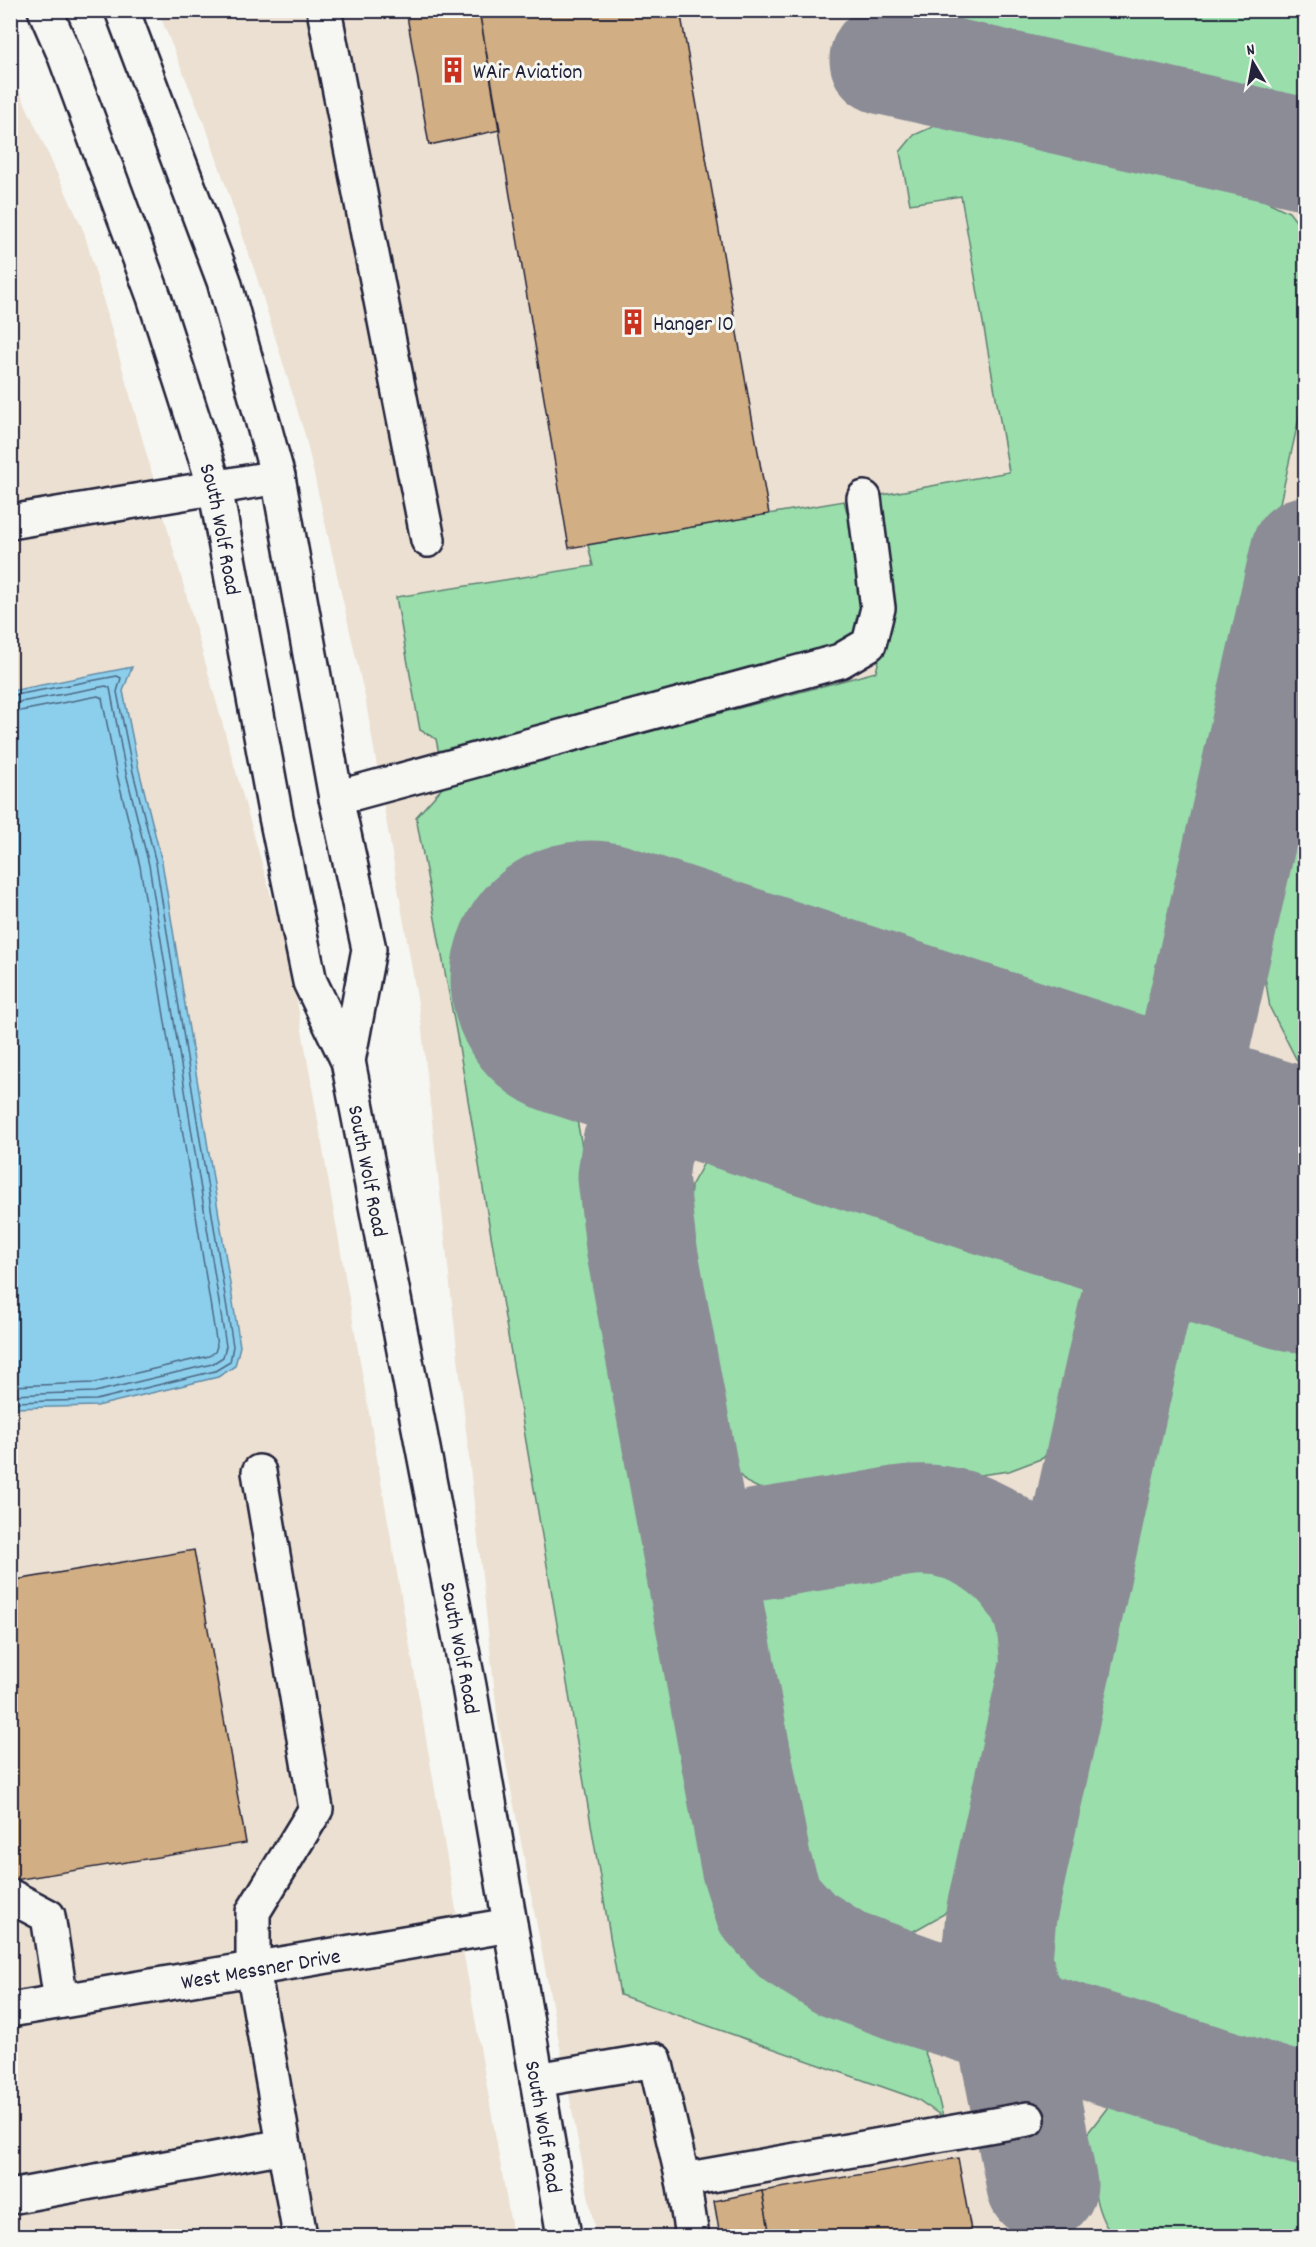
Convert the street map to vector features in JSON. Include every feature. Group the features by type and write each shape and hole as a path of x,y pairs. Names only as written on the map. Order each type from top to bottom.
{"main road":[{"name":"South Wolf Road","path":"45,10 63,51 154,297 215,487 276,817 310,982 348,1061 467,1674 564,2236"},
{"name":"South Wolf Road","path":"122,10 224,281 278,477 336,798 369,949 348,1061"},
{"path":"324,10 428,540"},
{"path":"10,522 278,477"},
{"path":"336,798 840,661 869,644 878,608 864,498"},
{"path":"259,1472 316,1809 253,1912 253,1968 300,2236"},
{"path":"10,1896 48,1916 62,2001"},
{"name":"West Messner Drive","path":"10,2010 510,1925"},
{"path":"537,2080 655,2060 683,2180 692,2236"},
{"path":"683,2180 1028,2119"},
{"path":"10,2197 284,2146"}],"shaded area":[{"path":"158,11 1305,11 1305,2236 596,2236 498,1721 421,1021 365,697 305,435 257,278 208,133"},
{"path":"10,71 84,232 291,967 513,2236 11,2236"}],"green space":[{"path":"908,11 1305,11 1305,95 1291,99 1259,96 923,18"},
{"path":"939,124 1247,192 1289,212 1305,233 1305,391 1157,1055 1137,1071 1112,1077 607,916 564,1048 714,1875 730,1919 741,1939 771,1969 788,1981 828,1999 894,2021 915,2034 929,2064 943,2117 917,2099 620,1995 459,1047 416,817 444,786 876,672 886,631 876,508 882,495 1009,472 961,196 910,204 900,152 914,135"},
{"path":"844,501 855,546 862,610 861,627 852,645 439,754 436,739 420,730 396,597 593,566 588,545"},
{"path":"1305,698 1306,1076 1270,1008 1258,932 1263,880"},
{"path":"769,1123 801,1127 1095,1221 1107,1269 1101,1326 1077,1418 1043,1458 1009,1471 787,1502 746,1482 727,1461 688,1233 691,1186 709,1154 741,1132"},
{"path":"1268,1277 1306,1289 1305,2076 1098,2012 1063,1986 1040,1948 1033,1908 1163,1343 1180,1312 1217,1287"},
{"path":"914,1555 967,1571 1004,1608 1022,1653 1020,1674 965,1887 944,1914 912,1932 878,1938 843,1928 816,1908 797,1880 754,1617 761,1592 780,1573"},
{"path":"1127,2095 1305,2149 1305,2236 1114,2236 1101,2215 1097,2202 1087,2134 1114,2099"}],"water":[{"path":"132,667 123,691 139,770 162,862 240,1346 235,1366 218,1377 97,1406 11,1408 11,691"}],"building":[{"name":"WAir Aviation","path":"406,10 479,10 500,130 429,145"},
{"name":"Hanger 10","path":"479,10 680,10 769,514 569,548"},
{"path":"194,1550 246,1843 15,1880 10,1858 10,1581"},
{"path":"958,2158 972,2236 770,2236 762,2191"},
{"path":"762,2191 770,2236 720,2236 714,2201"},
{"path":"266,2231 267,2236 237,2236"}],"taxiway":[{"path":"885,59 1306,154"},
{"path":"1042,2185 997,1959 1001,1915 1115,1394 1306,552"},
{"path":"1143,1278 1175,1239 1221,1216 1284,1206 1233,1151 1201,1099 1193,1054"},
{"path":"851,1065 722,1063 684,1084 651,1118 637,1147 633,1177 641,1246 756,1865 769,1905 797,1936 840,1963 917,1991 1306,2111"},
{"path":"759,1544 913,1520 934,1520 955,1524 975,1532 994,1542 1011,1555 1026,1570 1038,1588 1051,1621 1056,1666"}],"runway":[{"path":"590,980 1306,1213"}],"place":[{"name":"WAir Aviation","path":"453,70"},
{"name":"Hanger 10","path":"633,322"}]}
